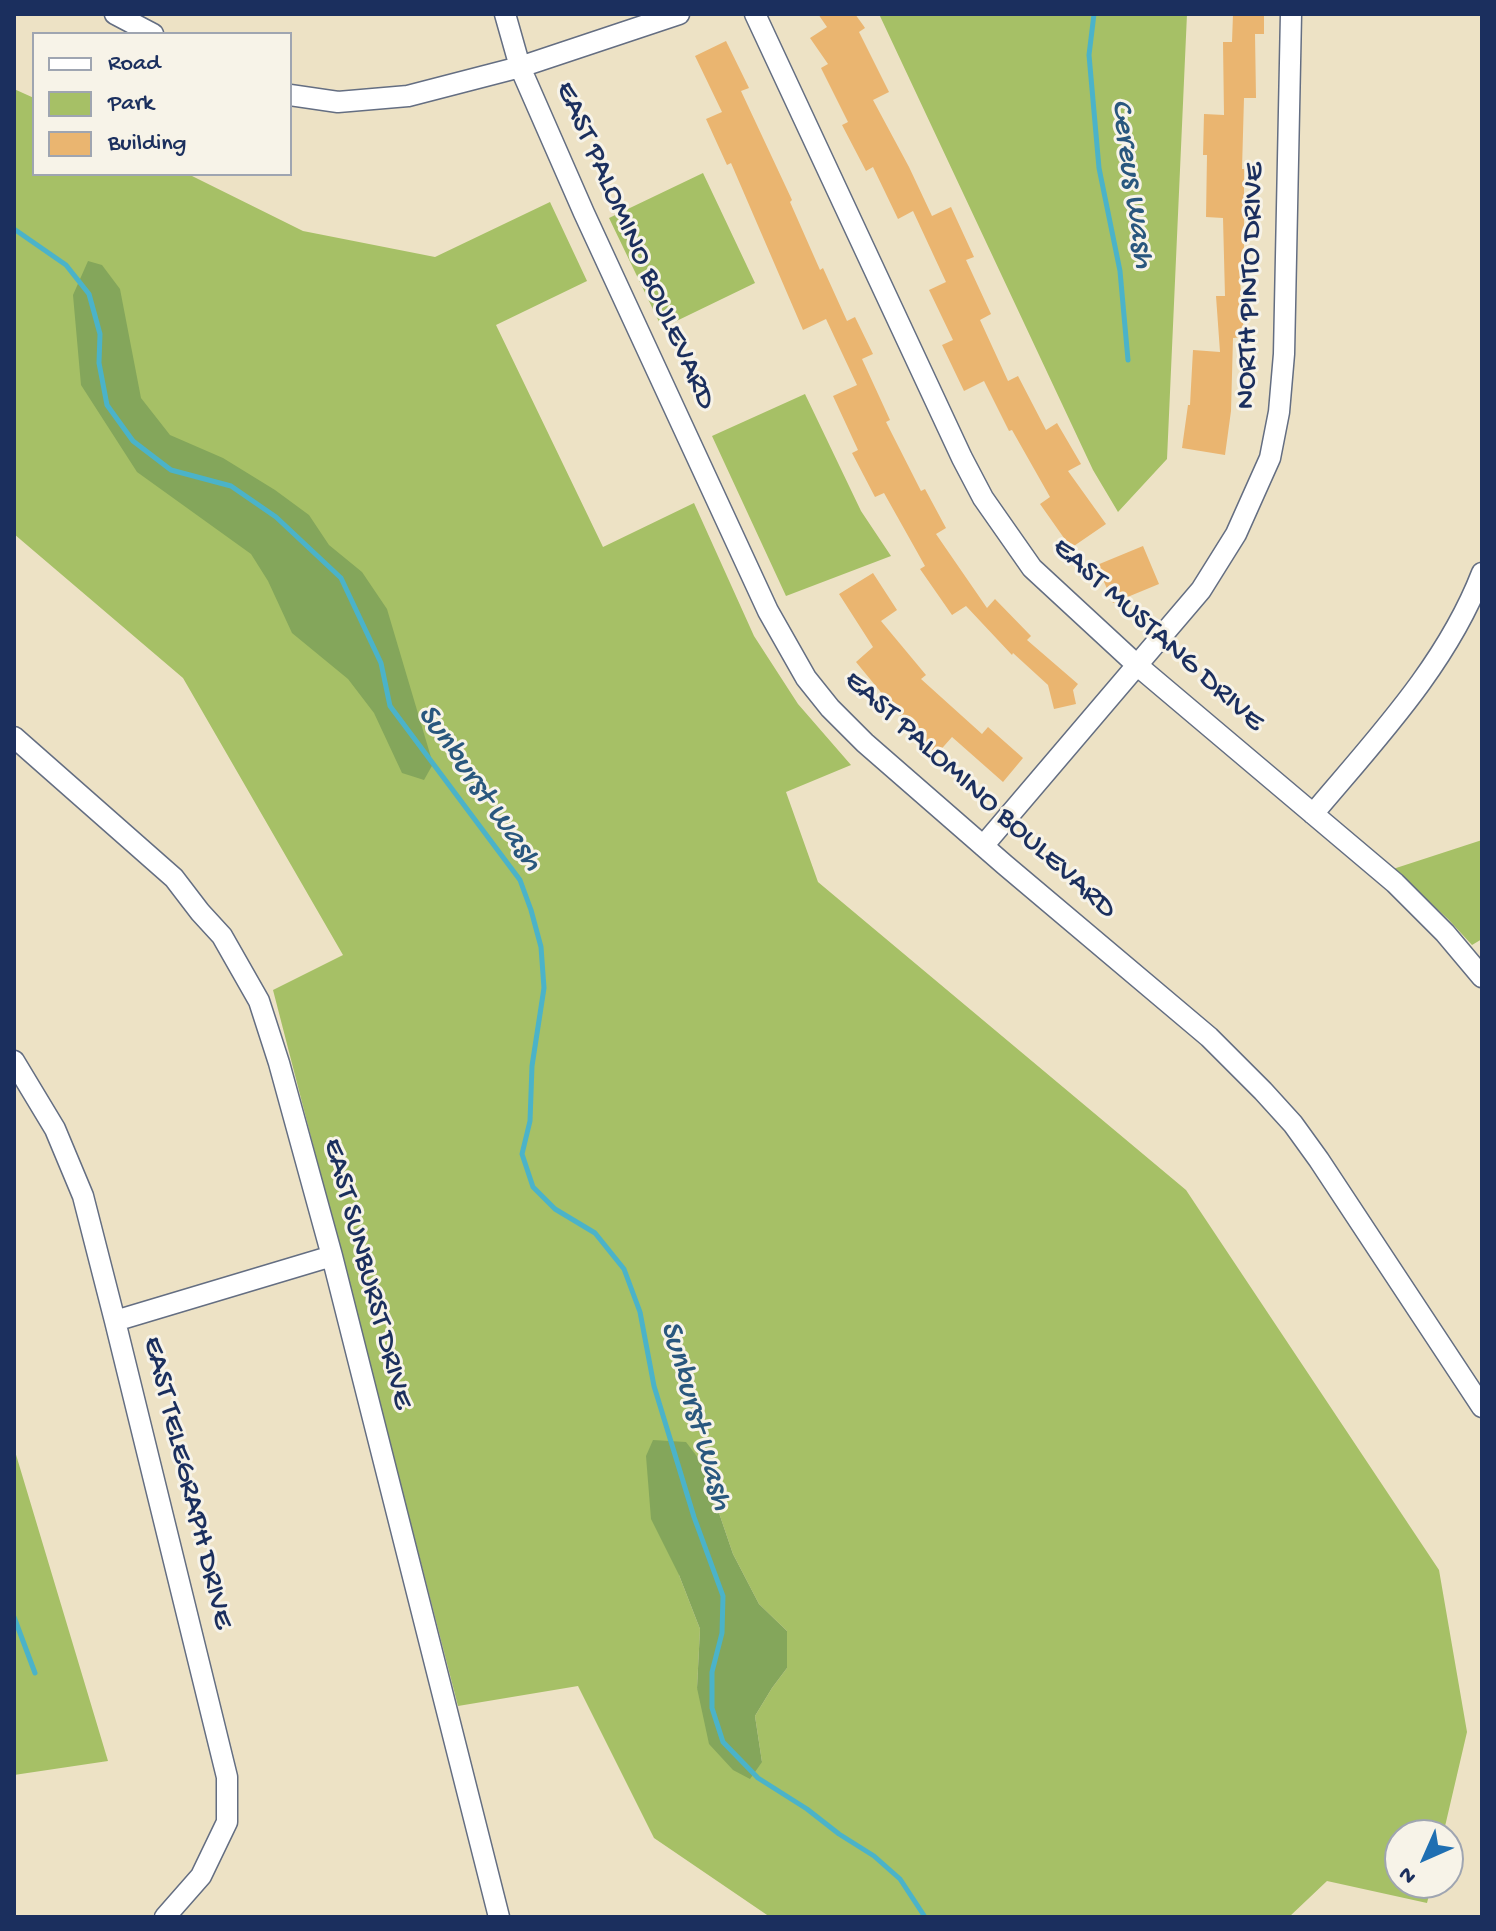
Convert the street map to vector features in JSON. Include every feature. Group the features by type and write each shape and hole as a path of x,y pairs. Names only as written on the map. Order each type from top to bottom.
{"street":[{"path":"115,14 149,32"},
{"name":"EAST PALOMINO BOULEVARD","path":"505,14 520,67 584,213 768,611 806,678 865,743 1209,1037 1273,1102 1319,1160 1482,1407"},
{"path":"292,95 338,102 408,96 520,67 679,14"},
{"name":"EAST MUSTANG DRIVE","path":"755,14 962,458 983,498 1032,568 1138,666 1395,883 1445,933 1482,977"},
{"name":"NORTH PINTO DRIVE","path":"983,846 1201,590 1236,534 1270,458 1279,412 1284,354 1291,14"},
{"path":"1313,814 1422,683 1454,634 1482,573"},
{"name":"EAST SUNBURST DRIVE","path":"14,737 174,878 222,936 259,1001 332,1256 499,1917"},
{"name":"EAST TELEGRAPH DRIVE","path":"14,1061 55,1129 83,1196 227,1777 227,1822 201,1876 165,1917"},
{"path":"115,1321 332,1256"}],"green space":[{"path":"879,14 1187,14 1167,459 1118,512 1093,470"},
{"path":"14,89 32,97 32,176 192,176 303,231 435,257 550,202 587,281 496,325 603,547 694,503 754,636 798,704 851,765 786,792 818,882 1186,1190 1439,1570 1467,1732 1447,1819 1384,1819 1384,1894 1327,1881 1289,1917 770,1917 654,1838 578,1686 458,1706 273,990 343,955 183,678 14,534","holes":["702,1463 733,1554 759,1604 787,1631 787,1668 755,1716 762,1762 697,1688 700,1629 679,1575"]},
{"path":"703,173 755,283 662,328 609,218"},
{"path":"88,261 102,265 120,289 141,398 170,435 223,458 309,515 329,545 362,572 387,609 433,764 424,780 402,773 374,713 348,679 292,633 268,581 251,554 137,472 81,385 73,295"},
{"path":"805,394 861,511 891,556 786,596 712,436"},
{"path":"1482,840 1482,939 1472,945 1393,869"},
{"path":"653,1440 686,1442 702,1463 733,1554 759,1604 787,1631 787,1668 755,1716 762,1762 750,1779 733,1770 709,1744 697,1688 700,1629 679,1575 651,1519 646,1456"},
{"path":"14,1448 108,1761 14,1775"}],"building":[{"path":"818,14 855,14 865,28 859,32 889,92 873,100 932,216 951,207 974,257 966,260 991,314 980,320 1008,381 1018,376 1046,430 1057,423 1081,464 1068,471 1106,524 1071,548 1040,504 1050,497 1012,430 1009,431 984,381 964,391 942,345 953,340 929,290 946,282 913,211 898,219 873,167 866,171 842,125 848,122 821,68 828,64 810,38 827,27"},
{"path":"1233,14 1264,14 1264,34 1255,34 1256,98 1244,98 1244,279 1240,279 1244,337 1233,338 1231,411 1225,455 1182,448 1190,405 1193,350 1220,352 1216,296 1225,296 1223,218 1206,217 1204,114 1224,115 1223,42 1232,42"},
{"path":"726,41 749,88 741,91 792,200 790,202 820,270 823,268 847,321 855,317 873,354 862,359 890,420 886,422 921,491 925,489 946,528 936,534 987,608 995,599 1031,636 1027,640 1078,684 1073,690 1076,704 1054,709 1048,685 1012,655 966,606 952,615 920,569 925,566 884,493 875,497 852,453 858,450 833,396 857,385 826,319 803,330 731,163 727,165 706,119 722,112 695,56"},
{"path":"1143,546 1159,584 1113,603 1097,565"},
{"path":"873,573 897,610 881,621 926,675 921,679 982,734 988,727 1023,758 1003,782 952,737 937,754 901,722 903,719 856,662 873,647 839,594"}],"waterway":[{"name":"Cereus Wash","path":"1094,14 1089,55 1099,168 1120,271 1128,360"},
{"name":"Sunburst Wash","path":"14,229 66,265 89,294 100,334 99,363 107,405 133,441 171,470 231,486 276,517 341,578 381,663 390,706 520,880 541,947 544,988 532,1066 530,1121 522,1154 533,1187 555,1209 595,1233 624,1269 640,1312 654,1386 694,1517 723,1596 722,1633 712,1672 712,1708 723,1742 758,1778 874,1856 900,1879 925,1917"},
{"path":"14,1617 35,1673"}]}
